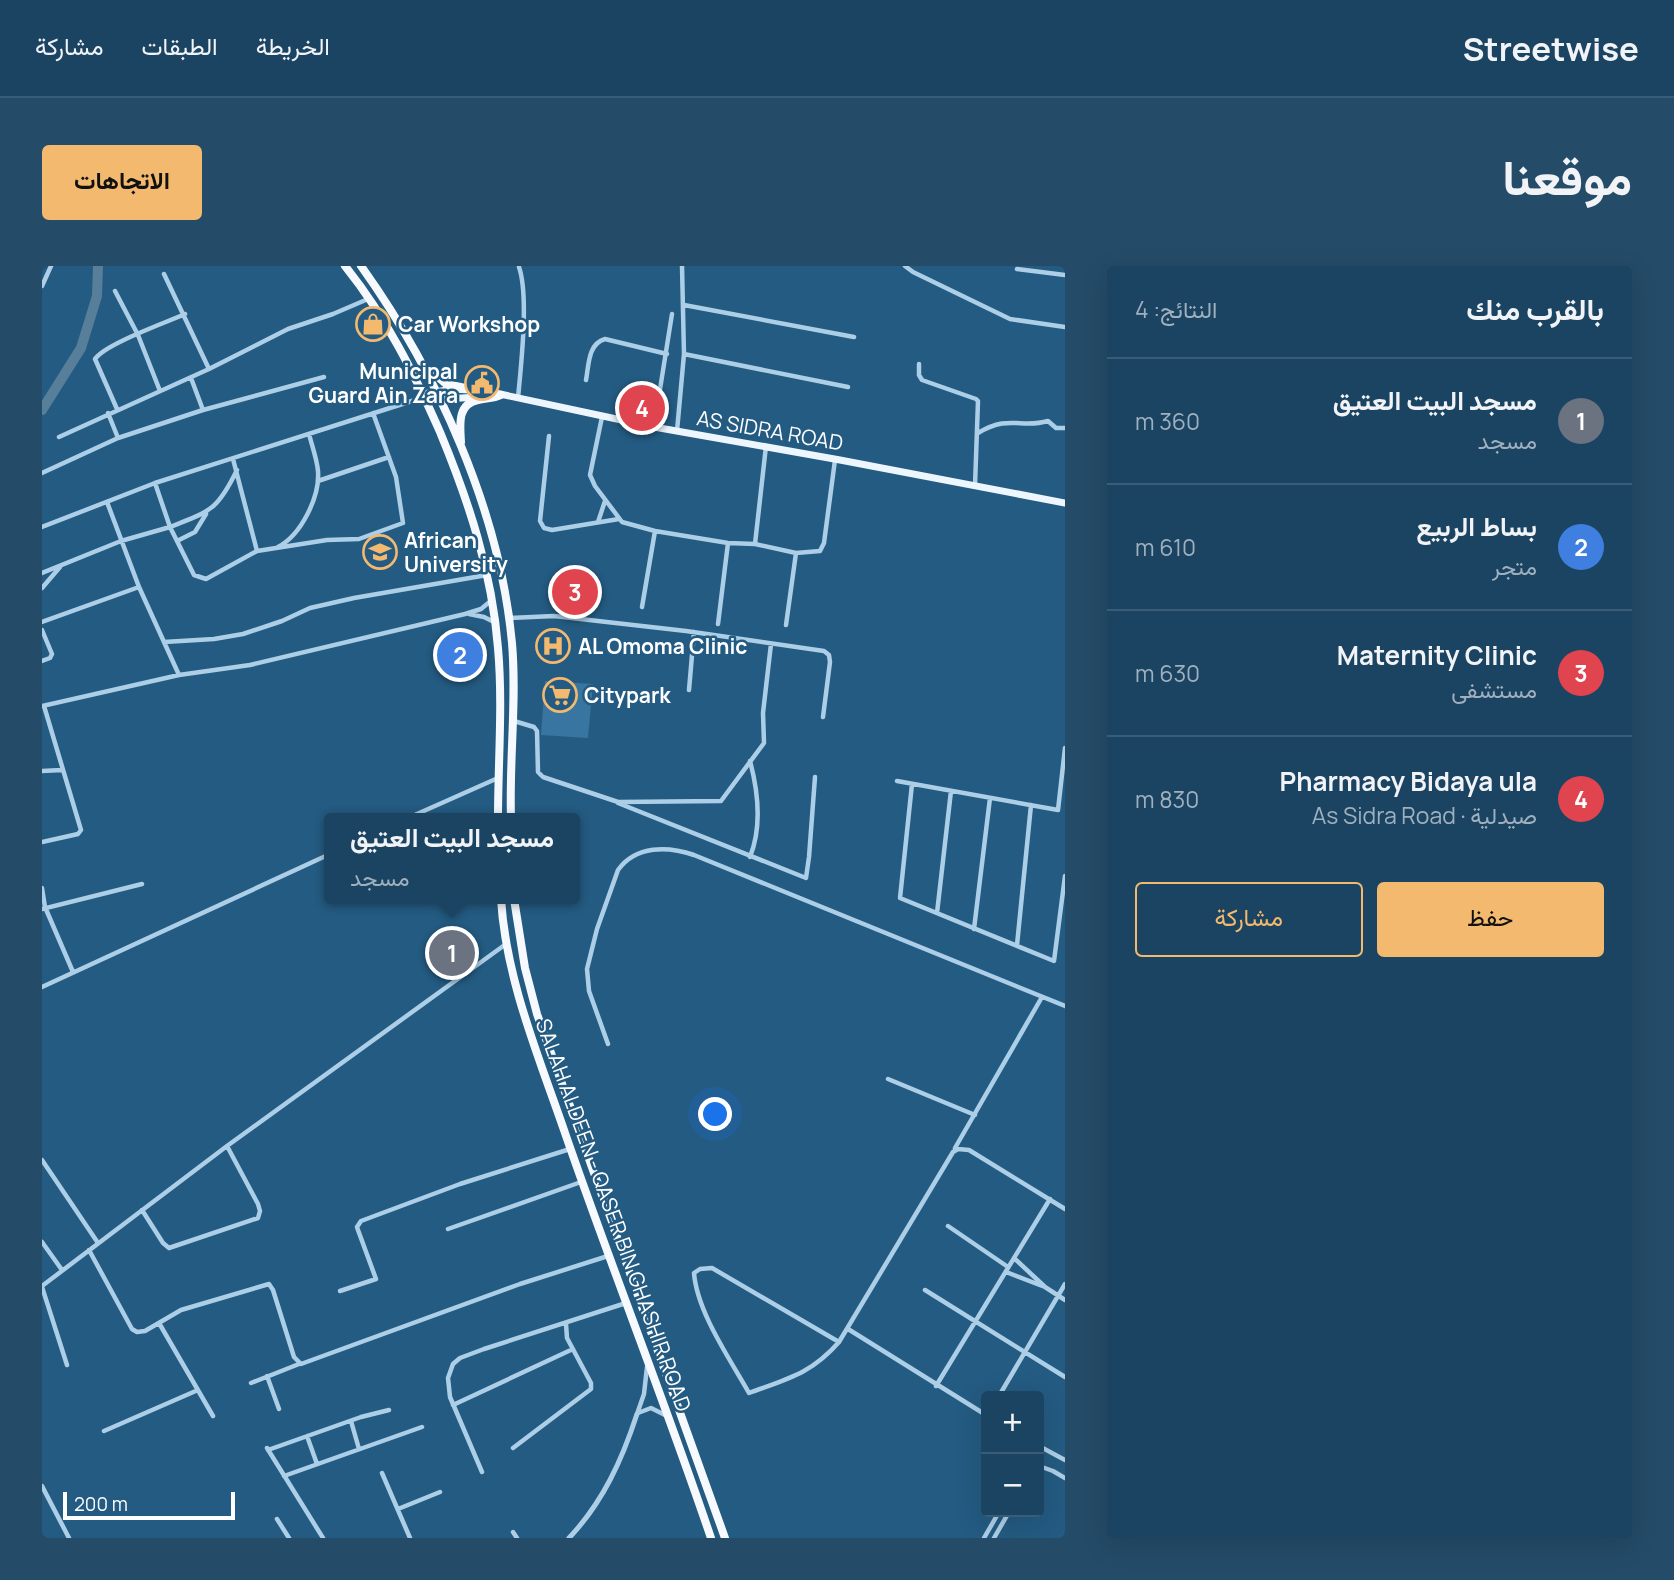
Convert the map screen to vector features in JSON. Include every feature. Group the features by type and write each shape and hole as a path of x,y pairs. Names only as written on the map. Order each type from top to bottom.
{"highway":[{"path":"345,266 369,298 400,348 425,397 465,496 488,575 500,689 499,813"},
{"path":"361,266 419,357 441,401 490,529 509,618 513,659 511,813"},
{"path":"419,357 442,382 470,389"},
{"path":"462,452 459,422 464,408 474,401 501,395"},
{"name":"SALAH ALDEEN - QASER BIN GHASHIR ROAD","path":"502,904 506,944 521,1005 608,1256 711,1538"},
{"path":"515,904 529,986 725,1538"},
{"path":"566,1136 579,1131"}],"main road":[{"name":"AS SIDRA ROAD","path":"425,397 436,391 470,389 654,428 766,446 1065,503"},
{"path":"425,397 441,401 501,395"}],"street":[{"path":"42,286 51,266"},
{"path":"677,432 684,354 682,266"},
{"path":"905,266 1010,320 1065,327"},
{"path":"518,399 522,330 522,278 519,267"},
{"path":"1017,269 1065,275"},
{"path":"164,274 209,369"},
{"path":"116,292 138,335 160,391"},
{"path":"59,436 209,369 288,329 369,298"},
{"path":"684,305 854,337"},
{"path":"117,410 95,359 111,347 185,314"},
{"path":"654,428 672,314"},
{"path":"586,380 593,346 605,338 667,354"},
{"path":"684,354 848,387"},
{"path":"919,364 922,380 977,400 975,486"},
{"path":"191,377 202,410"},
{"path":"42,472 118,438 202,410 324,377"},
{"path":"42,527 155,483 425,397"},
{"path":"108,413 118,438"},
{"path":"278,547 327,540 359,539 403,523 396,477 373,413"},
{"path":"602,417 590,475 605,501 620,519 630,525 654,531 728,543 755,544 796,553 820,551 824,543 835,459"},
{"path":"978,433 998,422 1010,421 1048,421 1056,428 1065,428"},
{"path":"155,483 170,527 194,575 206,579 257,551 284,544 302,523 318,481 309,433"},
{"path":"549,436 540,521 544,528 552,530 620,519"},
{"path":"755,544 766,446"},
{"path":"318,481 389,457"},
{"path":"233,459 257,551"},
{"path":"177,541 195,531 225,493 237,470"},
{"path":"598,522 605,501"},
{"path":"107,502 139,587 179,675"},
{"path":"42,573 121,541 207,513"},
{"path":"642,607 654,531"},
{"path":"718,624 728,543"},
{"path":"786,625 796,553"},
{"path":"42,588 62,565"},
{"path":"164,642 243,634 321,606 488,575"},
{"path":"42,622 139,587"},
{"path":"42,842 78,834 81,830 44,720 43,706 179,675 250,665 465,614 481,609 492,600"},
{"path":"465,614 484,617 495,624"},
{"path":"509,618 554,616 694,632 824,651 829,655 823,717"},
{"path":"42,630 52,654 50,658 42,661"},
{"path":"689,690 694,632"},
{"path":"614,801 721,802 725,799 764,743 763,713 771,644"},
{"path":"512,720 534,727 537,731 539,775 614,801 801,877 806,877 815,777"},
{"path":"1058,810 1065,748"},
{"path":"750,761 755,783 757,832 750,857"},
{"path":"42,771 62,770"},
{"path":"419,813 498,778"},
{"path":"897,781 1058,810 1065,814"},
{"path":"912,784 900,898 1054,961 1065,876"},
{"path":"937,913 951,791"},
{"path":"974,929 990,798"},
{"path":"1017,945 1031,805"},
{"path":"608,1044 587,984 589,954 618,870 627,859 651,849 673,849 694,855 1065,1006"},
{"path":"42,987 324,858"},
{"path":"44,908 142,884"},
{"path":"42,888 44,908 73,972"},
{"path":"67,1365 42,1287 227,1146 506,944"},
{"path":"839,1342 712,1268 700,1269 694,1273 699,1298 749,1393 801,1374 823,1360 839,1342 848,1329 1042,996"},
{"path":"888,1079 975,1115"},
{"path":"142,1210 169,1248 258,1218 258,1204 227,1146"},
{"path":"953,1152 962,1148 969,1150 1065,1209"},
{"path":"340,1291 376,1279 357,1227 361,1221 460,1184 570,1149"},
{"path":"42,1160 98,1243"},
{"path":"448,1229 582,1181"},
{"path":"936,1386 1049,1199"},
{"path":"948,1226 1007,1269 1045,1287"},
{"path":"42,1242 62,1270"},
{"path":"89,1250 132,1329 140,1332 181,1310 269,1284 294,1357 299,1364"},
{"path":"251,1383 520,1284 608,1256"},
{"path":"1014,1258 1045,1287 1065,1300"},
{"path":"1002,1391 1065,1284"},
{"path":"925,1290 1065,1377"},
{"path":"482,1472 453,1405 448,1378 451,1366 456,1361 484,1349 626,1303"},
{"path":"159,1323 213,1416"},
{"path":"513,1448 590,1388 591,1383 565,1332 566,1324"},
{"path":"848,1329 981,1412"},
{"path":"453,1405 573,1349"},
{"path":"569,1538 601,1498 611,1480 638,1414 648,1365"},
{"path":"267,1376 279,1409"},
{"path":"104,1431 198,1390"},
{"path":"638,1414 654,1409 668,1418"},
{"path":"323,1538 267,1449 389,1410"},
{"path":"351,1421 359,1449"},
{"path":"284,1476 422,1427"},
{"path":"307,1436 317,1464"},
{"path":"1044,1449 1065,1460"},
{"path":"1044,1467 1065,1478"},
{"path":"382,1473 410,1538"},
{"path":"42,1486 68,1538"},
{"path":"398,1509 440,1492"},
{"path":"984,1538 996,1517"},
{"path":"994,1538 1006,1517"},
{"path":"277,1519 289,1538"},
{"path":"513,1532 517,1538"}],"shaded area":[{"path":"545,681 593,684 588,738 541,735"}],"waterway":[{"path":"42,410 81,348 97,296 98,266"}],"place":[{"name":"Car Workshop","path":"373,324"},
{"name":"Municipal Guard Ain Zara","path":"482,383"},
{"name":"Pharmacy Bidaya ula","path":"642,408"},
{"name":"African University","path":"380,552"},
{"name":"Maternity Clinic","path":"575,592"},
{"name":"AL Omoma Clinic","path":"553,646"},
{"name":"بساط الربيع","path":"460,655"},
{"name":"Citypark","path":"560,695"},
{"name":"مسجد البيت العتيق","path":"452,953"}]}
